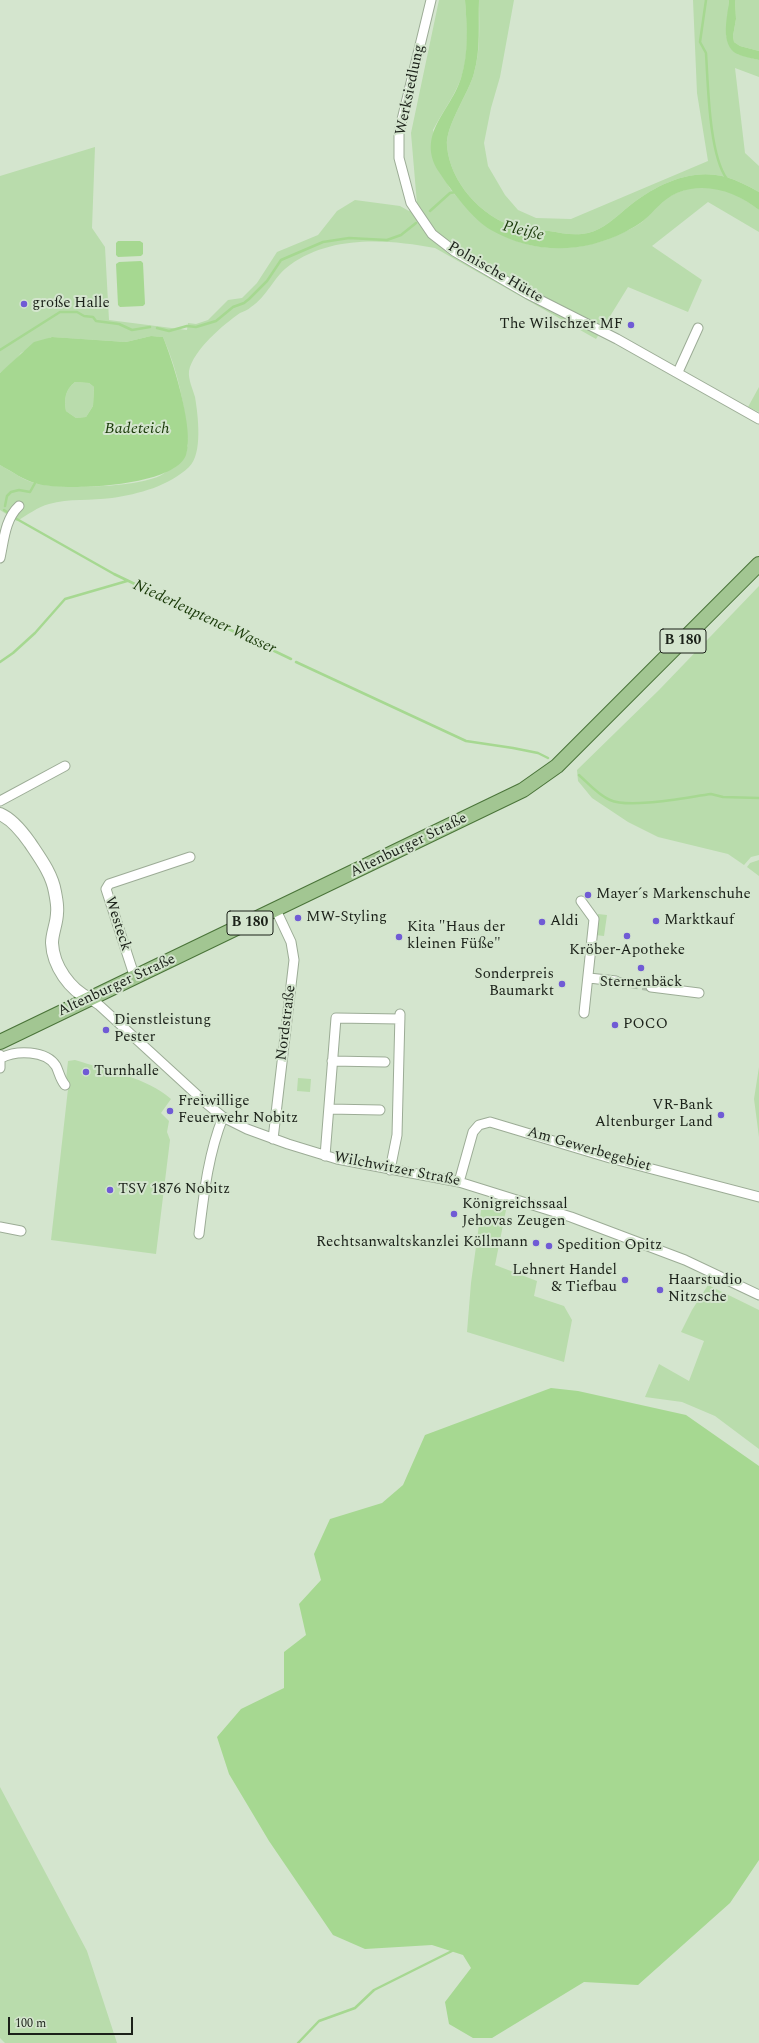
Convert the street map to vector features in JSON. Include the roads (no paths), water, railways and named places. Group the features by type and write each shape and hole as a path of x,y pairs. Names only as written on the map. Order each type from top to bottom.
{"main road":[{"name":"Altenburger Straße","path":"0,1042 476,814 523,790 552,770 759,564"}],"street":[{"name":"Werksiedlung","path":"411,203 399,158 399,132 431,0"},
{"name":"Polnische Hütte","path":"411,203 432,234 454,251 528,294 678,372 759,419"},
{"path":"678,372 698,328"},
{"path":"0,558 8,520 12,512 18,506"},
{"path":"0,801 65,766"},
{"path":"0,814 24,834 44,863 55,890 58,913 52,944 58,964 70,985 79,994 90,999"},
{"name":"Westeck","path":"135,978 106,889 109,884 190,857"},
{"path":"581,901 594,919 589,978 584,1014"},
{"name":"Nordstraße","path":"273,1139 294,960 291,942 276,910"},
{"path":"589,978 616,981"},
{"path":"650,986 699,993"},
{"name":"Wilchwitzer Straße","path":"90,999 99,1005 178,1079 224,1117 273,1139 325,1156 390,1170 459,1182 571,1217 678,1257 759,1295"},
{"path":"325,1156 336,1018 400,1016 397,1135 390,1170"},
{"path":"0,1068 1,1057 7,1055 32,1053 46,1056 55,1065 65,1085"},
{"path":"332,1061 385,1062"},
{"path":"328,1109 380,1110"},
{"path":"199,1234 209,1162 214,1139 224,1117"},
{"name":"Am Gewerbegebiet","path":"459,1182 472,1132 479,1125 490,1122 610,1158 759,1197"},
{"path":"0,1227 22,1231"}],"water":[{"name":"Pleiße","path":"465,0 479,0 478,55 471,81 453,119 447,138 447,146 449,159 461,185 480,206 491,215 503,222 524,229 583,234 605,226 639,199 662,185 687,176 700,174 726,177 738,181 759,192 759,210 741,198 720,190 699,188 688,190 671,196 643,221 625,232 592,244 558,248 524,244 507,238 484,226 463,204 439,172 433,159 431,146 437,124 456,90 464,68 467,39"},
{"path":"729,0 735,0 736,19 733,36 734,42 740,46 759,51 759,60 737,54 728,44 726,37 726,21"},
{"path":"118,241 140,241 143,243 143,254 141,256 118,257 116,255 116,243"},
{"path":"141,261 143,263 145,304 143,306 120,307 118,305 116,264 119,262"},
{"name":"Badeteich","path":"151,336 163,337 182,396 188,430 186,455 177,466 162,474 141,480 118,484 71,487 33,483 0,465 0,373 34,342 52,337 126,342","holes":["75,382 89,383 94,387 93,406 86,417 76,418 66,411 65,399 67,392"]},
{"path":"551,1388 578,1391 686,1415 759,1466 759,1860 730,1903 638,1985 584,1982 492,2038 473,2038 449,2024 445,2002 471,1968 463,1955 432,1945 365,1949 333,1935 269,1841 229,1774 217,1737 241,1709 284,1688 284,1652 306,1635 299,1604 321,1580 314,1554 330,1519 382,1503 403,1485 425,1435"}],"waterway":[{"path":"706,0 700,42 706,53 710,119 716,154 727,179"},
{"path":"430,211 450,193 456,192"},
{"path":"157,328 169,331 187,326 196,327 216,321 233,307 244,303 249,299 267,281 281,260 323,242 349,238 387,240 401,235 416,223"},
{"path":"0,350 60,312 77,312 84,316 93,317 96,321 119,324 132,330 150,327"},
{"path":"5,506 7,496 11,492 19,490 30,492 35,483"},
{"name":"Niederleuptener Wasser","path":"15,518 114,574 291,659"},
{"name":"Niederleuptener Wasser","path":"0,662 13,653 35,633 65,599 127,581"},
{"name":"Niederleuptener Wasser","path":"296,662 466,741 538,753 548,758"},
{"name":"Niederleuptener Wasser","path":"579,775 601,795 610,800 619,802 659,802 711,794 723,797 759,798"},
{"path":"298,2043 319,2021 355,2008 374,1990 452,1951"}],"tunnel":[{"path":"616,981 651,987"}],"place":[{"name":"große Halle","path":"24,304"},
{"name":"The Wilschzer MF","path":"631,325"},
{"name":"Mayer´s Markenschuhe","path":"588,895"},
{"name":"MW-Styling","path":"298,918"},
{"name":"Marktkauf","path":"656,921"},
{"name":"Aldi","path":"542,922"},
{"name":"Kröber-Apotheke","path":"627,936"},
{"name":"Kita \"Haus der kleinen Füße\"","path":"399,937"},
{"name":"Sternenbäck","path":"641,968"},
{"name":"Sonderpreis Baumarkt","path":"562,984"},
{"name":"POCO","path":"615,1025"},
{"name":"Dienstleistung Pester","path":"106,1030"},
{"name":"Turnhalle","path":"86,1072"},
{"name":"Freiwillige Feuerwehr Nobitz","path":"170,1111"},
{"name":"VR-Bank Altenburger Land","path":"721,1115"},
{"name":"TSV 1876 Nobitz","path":"110,1190"},
{"name":"Königreichssaal Jehovas Zeugen","path":"454,1214"},
{"name":"Rechtsanwaltskanzlei Köllmann","path":"536,1243"},
{"name":"Spedition Opitz","path":"549,1246"},
{"name":"Lehnert Handel & Tiefbau","path":"625,1280"},
{"name":"Haarstudio Nitzsche","path":"660,1290"}]}
